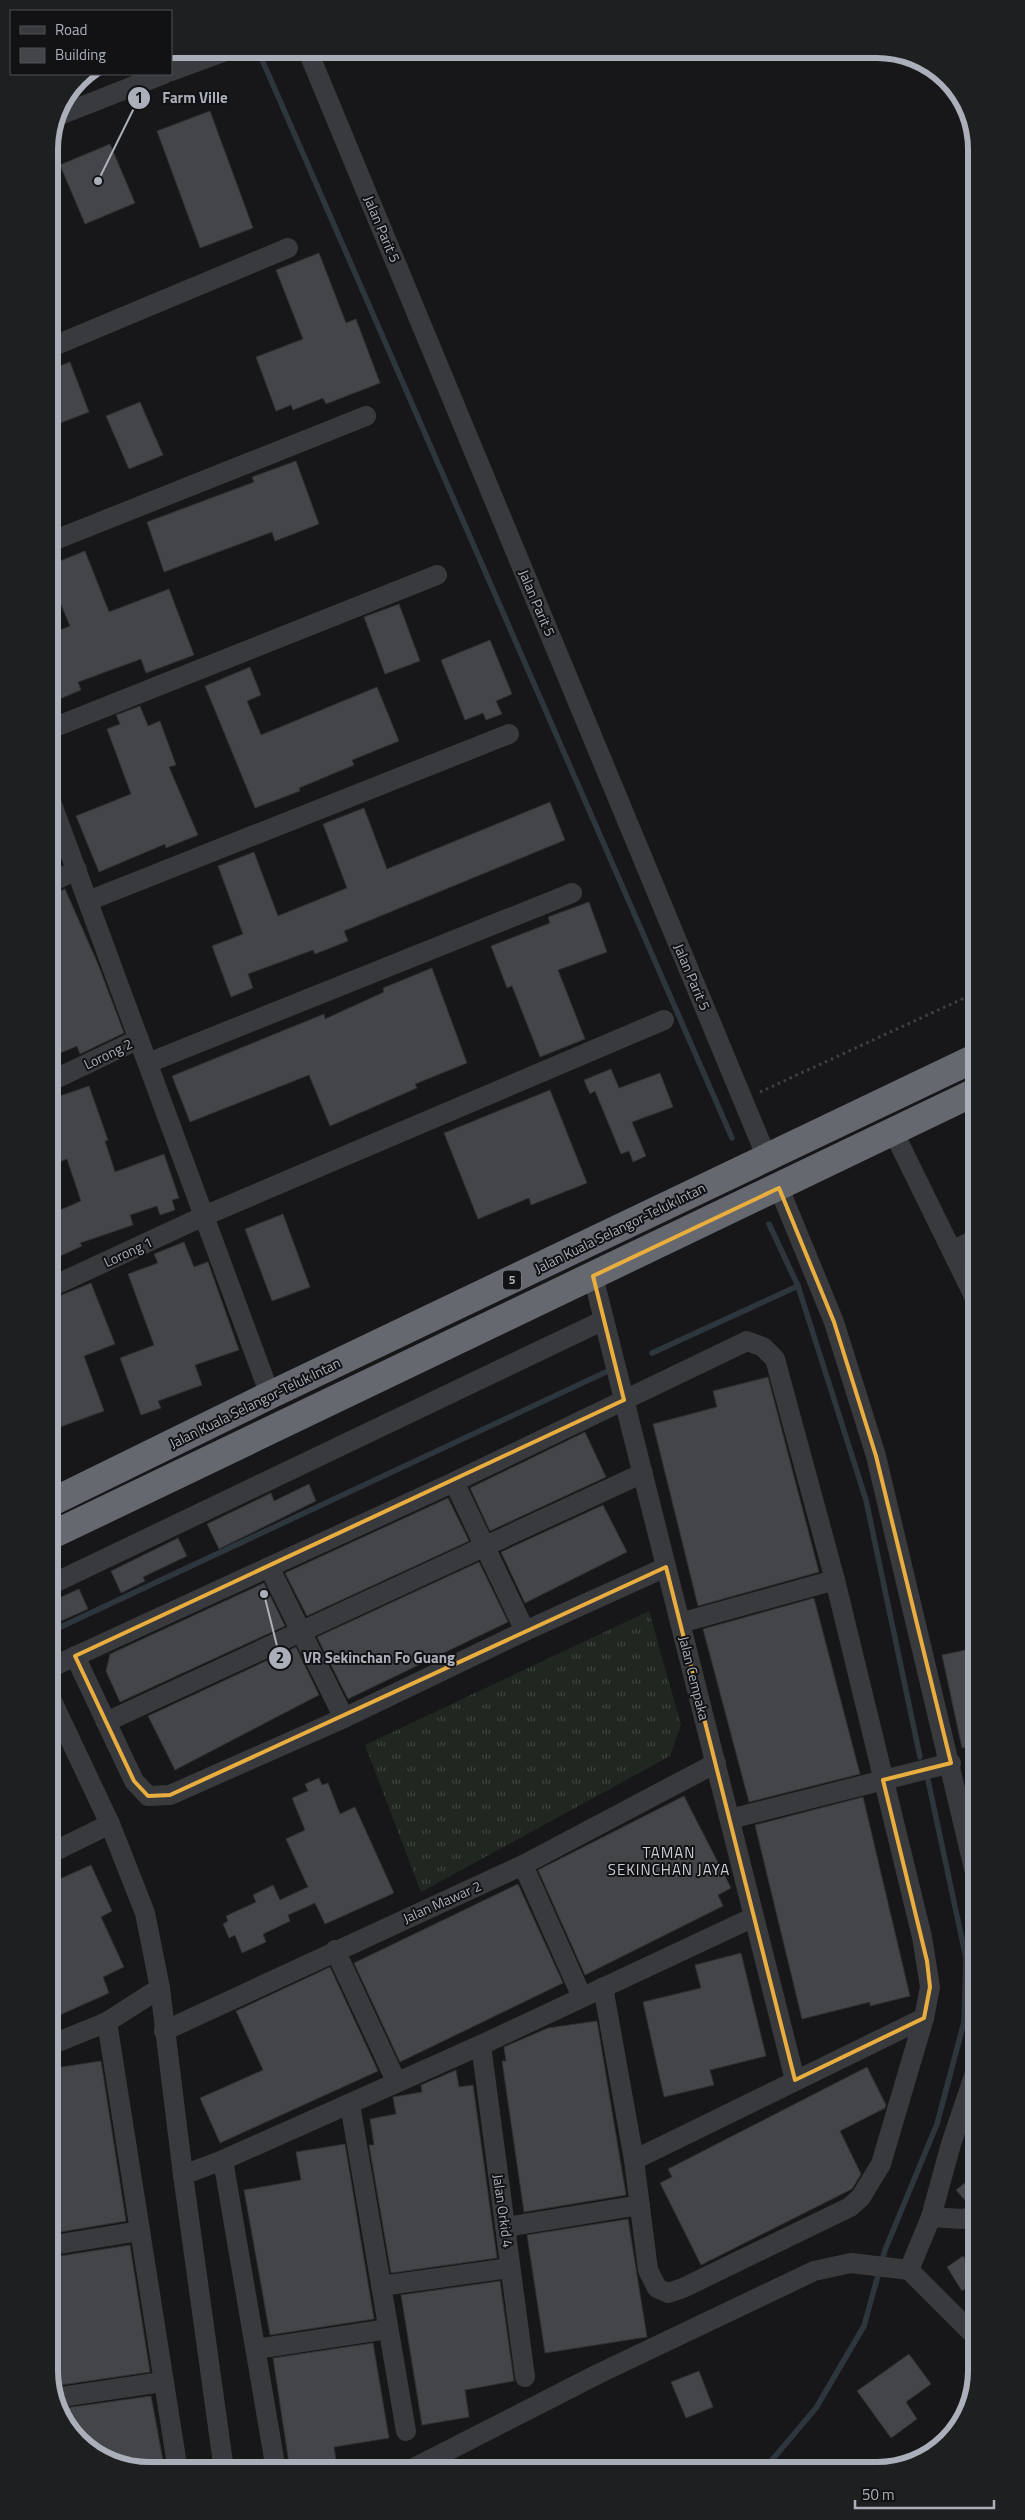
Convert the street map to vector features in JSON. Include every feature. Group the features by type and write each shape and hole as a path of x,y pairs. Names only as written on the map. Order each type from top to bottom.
{"highway":[{"name":"Jalan Kuala Selangor-Teluk Intan","path":"58,1499 270,1395 968,1061"},
{"name":"5","path":"58,1532 779,1188 899,1142 968,1096"}],"street":[{"path":"172,71 206,58"},
{"name":"Jalan Parit 5","path":"312,58 767,1158"},
{"path":"64,113 161,75"},
{"path":"58,344 288,248"},
{"path":"58,539 366,416"},
{"path":"58,726 437,575"},
{"path":"88,901 508,734"},
{"path":"58,821 270,1395"},
{"path":"58,879 76,870"},
{"path":"148,1063 572,893"},
{"name":"Lorong 1","path":"58,1284 204,1216 664,1020"},
{"name":"Lorong 2","path":"58,1078 139,1039"},
{"path":"899,1142 968,1284"},
{"path":"779,1188 834,1322 876,1456 951,1763 968,1819"},
{"path":"952,1251 968,1243"},
{"name":"Jalan Cempaka","path":"593,1276 795,2080"},
{"path":"58,1581 604,1320"},
{"path":"58,1663 454,1482 747,1341 763,1347 776,1359 835,1580 927,1961 930,1987 924,2018 881,2164 861,2197 850,2207 683,2288 668,2293 657,2288 652,2280 634,2160 603,1987"},
{"path":"106,1722 643,1472"},
{"path":"454,1482 525,1631"},
{"path":"75,1656 134,1781 148,1796 170,1795 344,1718 666,1566"},
{"path":"269,1567 344,1718"},
{"path":"680,1623 835,1580"},
{"path":"58,1714 110,1824 145,1913 160,1988 182,2175 223,2462"},
{"name":"Jalan Mawar 2","path":"164,2031 335,1950 523,1865 716,1763"},
{"path":"730,1819 951,1763"},
{"path":"58,1850 110,1824"},
{"path":"523,1865 582,1997"},
{"path":"182,2175 223,2160 481,2045 754,1917"},
{"path":"335,1950 396,2082"},
{"path":"58,2042 107,2022 160,1988"},
{"path":"634,2160 924,2018"},
{"path":"107,2022 162,2382 176,2462"},
{"name":"Jalan Orkid 4","path":"481,2045 525,2377"},
{"path":"909,2270 931,2217 951,2144 968,2094"},
{"path":"350,2104 406,2431"},
{"path":"223,2160 275,2462"},
{"path":"505,2227 640,2205"},
{"path":"931,2217 968,2218"},
{"path":"58,2244 140,2231"},
{"path":"426,2462 660,2344 806,2275 836,2265 865,2263 909,2270 968,2329"},
{"path":"381,2286 510,2268"},
{"path":"256,2349 388,2329"},
{"path":"61,2397 162,2382"}],"path":[{"path":"743,1100 968,996"}],"highlighted area":[{"path":"779,1188 834,1322 876,1456 951,1763 883,1780 927,1961 930,1987 924,2018 795,2080 666,1567 170,1795 148,1796 134,1781 75,1656 624,1400 593,1276"}],"green space":[{"path":"649,1611 681,1725 670,1756 421,1892 365,1745"}],"building":[{"path":"210,111 253,228 200,248 157,131"},
{"path":"110,144 135,203 85,224 60,165"},
{"path":"319,253 346,323 356,319 380,383 326,404 323,398 293,410 291,405 276,411 256,357 303,339 276,270"},
{"path":"70,362 89,412 58,424 58,367"},
{"path":"140,402 163,455 129,469 106,416"},
{"path":"296,461 319,524 275,541 272,532 164,572 147,522 254,482 252,477"},
{"path":"85,551 109,612 169,589 194,655 146,673 141,659 78,682 81,690 58,700 58,631 70,626 58,597 58,562"},
{"path":"399,604 420,661 385,674 364,617"},
{"path":"490,640 512,694 496,701 502,714 486,720 483,713 465,720 441,660"},
{"path":"250,667 261,695 247,701 261,735 377,687 399,741 352,760 354,765 299,788 300,791 255,808 205,686"},
{"path":"140,706 148,726 160,721 176,765 169,767 198,835 166,848 165,844 99,872 76,816 131,794 107,729 120,724 116,715"},
{"path":"550,802 565,840 344,931 348,941 315,954 313,950 248,974 253,988 231,997 212,946 243,934 218,866 254,852 278,916 347,888 323,824 364,808 387,869"},
{"path":"65,889 98,964 124,1033 80,1054 77,1046 58,1054 58,892"},
{"path":"589,902 607,952 558,970 585,1039 540,1057 512,986 507,988 491,946 550,923 548,917"},
{"path":"432,968 467,1063 415,1084 417,1088 330,1126 309,1075 190,1122 172,1076 324,1014 325,1019 384,992 383,988"},
{"path":"611,1069 619,1088 660,1073 673,1107 632,1122 646,1156 633,1162 629,1151 621,1154 595,1091 590,1094 584,1080"},
{"path":"89,1086 108,1140 105,1141 115,1172 164,1154 179,1198 172,1200 175,1210 160,1215 157,1206 130,1215 133,1225 80,1243 82,1246 58,1257 58,1211 81,1201 67,1159 58,1162 58,1097"},
{"path":"550,1090 587,1183 531,1205 529,1198 478,1219 444,1133"},
{"path":"283,1214 310,1287 272,1301 245,1229"},
{"path":"184,1242 194,1267 208,1262 239,1350 195,1365 202,1385 158,1401 161,1408 141,1415 120,1358 154,1345 128,1274 158,1263 154,1254"},
{"path":"91,1283 115,1344 84,1356 104,1411 60,1427 58,1421 58,1297"},
{"path":"768,1377 819,1572 698,1606 653,1424 717,1407 713,1391"},
{"path":"585,1432 606,1477 490,1531 470,1488"},
{"path":"309,1484 316,1501 219,1549 207,1524 271,1493 274,1501"},
{"path":"448,1498 469,1541 307,1616 285,1573"},
{"path":"603,1505 627,1552 525,1603 501,1552"},
{"path":"178,1538 187,1556 143,1577 145,1581 121,1593 111,1571"},
{"path":"479,1562 508,1622 348,1699 317,1637"},
{"path":"264,1583 285,1626 120,1702 106,1671 110,1654"},
{"path":"79,1589 88,1609 61,1621 58,1614 58,1598"},
{"path":"814,1598 860,1774 749,1802 703,1629"},
{"path":"296,1647 319,1695 175,1770 148,1716"},
{"path":"968,1649 968,1747 962,1748 942,1655"},
{"path":"319,1778 322,1785 328,1783 340,1814 355,1807 394,1893 325,1924 315,1903 288,1915 290,1921 263,1934 266,1942 242,1953 235,1935 229,1938 223,1924 228,1921 226,1916 256,1902 253,1895 273,1885 280,1900 308,1887 286,1839 305,1830 292,1798 308,1791 305,1784"},
{"path":"684,1796 731,1888 718,1895 723,1906 585,1975 538,1870"},
{"path":"863,1797 910,1996 870,2006 870,2002 802,2019 755,1825"},
{"path":"91,1865 112,1911 101,1917 124,1967 103,1977 109,1993 58,2016 58,1880"},
{"path":"518,1884 563,1983 400,2062 354,1963"},
{"path":"741,1953 766,2056 710,2070 714,2085 664,2097 643,2002 701,1988 695,1965"},
{"path":"330,1967 378,2071 220,2143 200,2098 263,2070 236,2011"},
{"path":"597,2021 626,2195 524,2212 502,2061 506,2061 504,2047 548,2028"},
{"path":"101,2061 126,2221 58,2232 58,2068"},
{"path":"867,2067 886,2105 885,2108 840,2131 861,2174 852,2189 701,2265 660,2183 672,2177 668,2169"},
{"path":"456,2070 459,2087 473,2085 497,2258 391,2273 369,2145 374,2145 370,2119 396,2114 393,2097 422,2092 421,2085"},
{"path":"345,2144 374,2319 270,2335 244,2190 301,2180 296,2152"},
{"path":"968,2180 968,2204 956,2190"},
{"path":"628,2219 647,2337 545,2353 527,2235"},
{"path":"130,2245 150,2372 59,2385 58,2256"},
{"path":"963,2256 968,2264 968,2287 962,2291 947,2267"},
{"path":"500,2281 514,2381 465,2390 469,2417 422,2425 401,2295"},
{"path":"373,2343 389,2438 334,2447 336,2462 289,2462 273,2358"},
{"path":"909,2354 931,2384 906,2402 917,2419 891,2438 857,2391"},
{"path":"699,2371 713,2407 686,2418 671,2382"},
{"path":"151,2396 163,2462 131,2461 119,2458 103,2450 80,2432 65,2408"}],"waterway":[{"path":"261,58 732,1138"},
{"path":"769,1224 798,1286 866,1500 920,1757"},
{"path":"652,1353 798,1286"},
{"path":"58,1628 608,1371"},
{"path":"770,2462 816,2408 864,2326 885,2250 937,2124 964,2022 966,1958 928,1780"}],"place":[{"name":"Farm Ville","path":"98,181"},
{"name":"VR Sekinchan Fo Guang","path":"264,1594"}],"district":[{"name":"TAMAN SEKINCHAN JAYA","path":"669,1862"}]}
